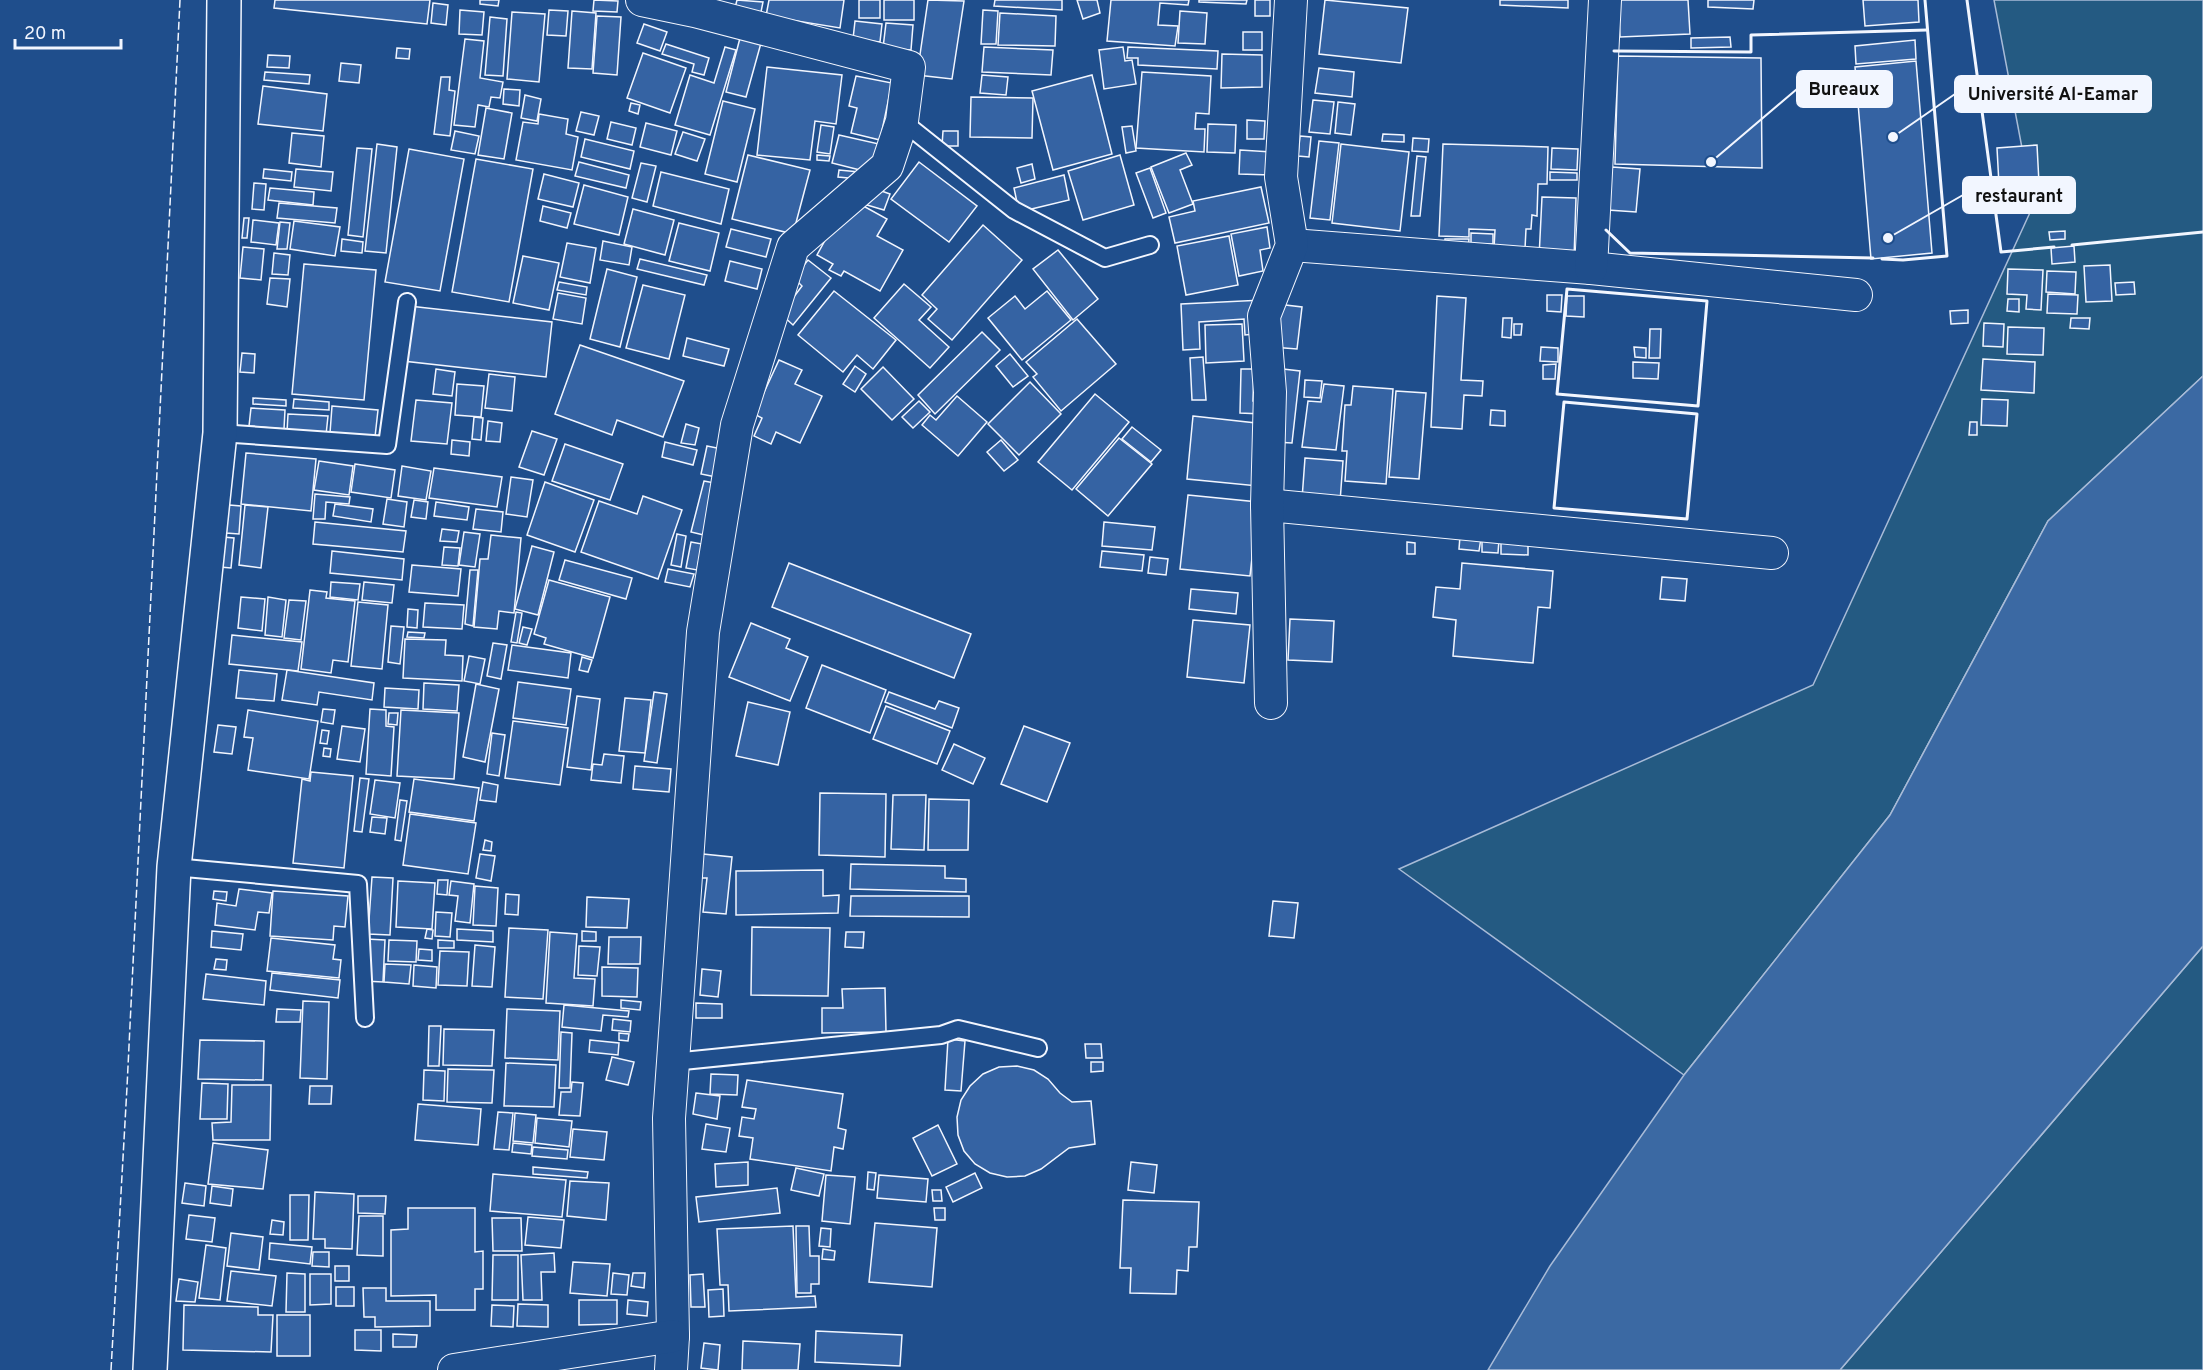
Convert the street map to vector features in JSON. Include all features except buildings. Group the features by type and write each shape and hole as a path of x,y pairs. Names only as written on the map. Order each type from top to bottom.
{"street":[{"path":"150,1370 174,867 220,433 224,0"},
{"path":"642,0 696,5 909,67 902,121 886,166 793,247 737,424 704,632 669,1118 673,1336 671,1370"},
{"path":"1271,703 1267,505 1270,392 1264,316 1292,245 1281,177 1291,0"},
{"path":"1591,268 1605,0"},
{"path":"1292,245 1591,268 1856,295"},
{"path":"1267,505 1772,553"},
{"path":"454,1370 673,1336"}],"lane":[{"path":"902,121 1014,210 1105,258 1150,245"},
{"path":"220,433 387,445 407,302"},
{"path":"174,867 358,884 365,1018"},
{"path":"673,1062 941,1035 958,1029 1038,1048"}],"shaded area":[{"path":"1994,0 2203,0 2203,376 2048,521 1890,815 1684,1075 1399,869 1813,685 2033,206"},
{"path":"2203,376 2203,946 1840,1370 1488,1370 1550,1266 1684,1075 1890,815 2048,521"},
{"path":"2203,946 2203,1370 1840,1370"}],"fence":[{"path":"111,1370 180,0"}],"wall":[{"path":"1882,259 1903,260 1947,256 1925,0"},
{"path":"1967,0 2001,252 2054,247"},
{"path":"1614,51 1751,52 1751,35 1927,30"},
{"path":"1606,230 1630,253 1873,258"},
{"path":"2072,245 2203,232"},
{"path":"1567,289 1707,301 1698,406 1557,394 1567,289"},
{"path":"1564,402 1697,414 1687,519 1554,508 1564,402"}],"place":[{"name":"Université Al-Eamar","path":"1893,137"},
{"name":"Bureaux","path":"1711,162"},
{"name":"restaurant","path":"1888,238"}]}
